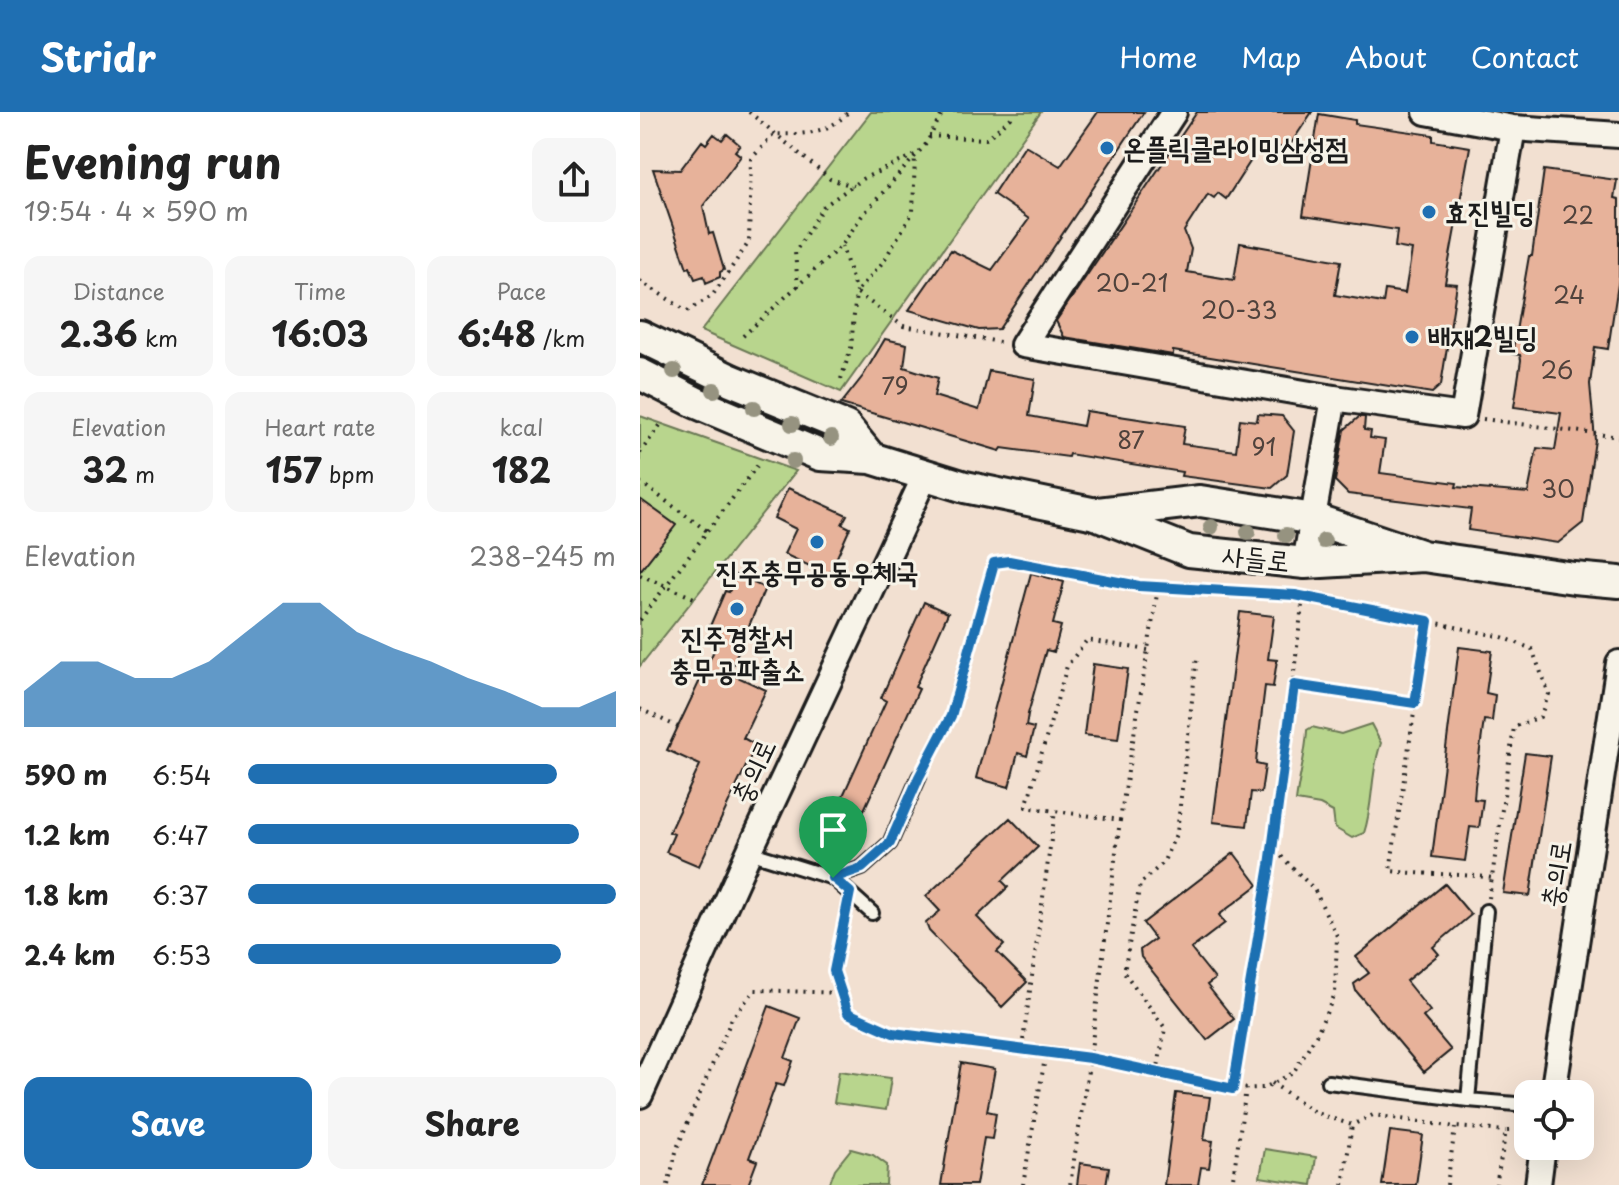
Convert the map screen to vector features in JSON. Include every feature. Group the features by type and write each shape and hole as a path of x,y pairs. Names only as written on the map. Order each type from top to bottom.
{"street":[{"path":"1174,112 1023,345 1334,398 1463,416 1513,128"},
{"path":"1426,112 1513,128 1619,135"},
{"path":"640,336 731,380 846,427 871,458"},
{"name":"사들로","path":"640,374 697,403 820,455 871,458 965,487 1096,514 1189,551 1305,563 1423,556"},
{"path":"1305,563 1334,398"},
{"name":"충의로","path":"640,1095 749,852 926,474"},
{"name":"사들로","path":"1096,514 1200,501 1314,519 1423,556 1619,582"},
{"name":"충의로","path":"1555,1080 1619,663"},
{"path":"1538,1185 1541,1160"}],"lane":[{"path":"833,878 862,868 890,843 919,777"},
{"path":"749,852 833,878 872,913"},
{"path":"1468,1100 1486,911"},
{"path":"1328,1082 1514,1104"}],"path":[{"path":"749,112 830,179 853,186"},
{"path":"640,281 687,311 712,296 749,242 751,159 774,134 807,135 841,120 848,112"},
{"path":"743,336 842,245 861,217 926,144 943,112"},
{"path":"929,136 986,139 1011,118 1011,112"},
{"path":"798,287 795,252 823,207 853,186 915,155"},
{"path":"856,292 883,262 913,212 915,155"},
{"path":"841,379 851,348 856,292 842,245"},
{"path":"856,292 903,326 1023,345"},
{"path":"1463,416 1619,437"},
{"path":"640,453 661,424"},
{"path":"640,620 757,466"},
{"path":"640,482 707,531"},
{"path":"919,777 951,716 994,563 1009,561 1158,588 1303,597 1502,637 1532,649 1549,694 1540,717 1514,727 1486,911"},
{"path":"640,575 694,598"},
{"path":"1070,1185 1090,1058 1120,820 1158,588"},
{"path":"1233,1089 1273,848 1303,597"},
{"path":"1428,621 1390,871 1432,876 1459,873 1492,878"},
{"path":"1120,820 1026,807 1067,666 1087,640 1148,650"},
{"path":"1157,1073 1165,1028 1124,972 1140,884 1163,863 1177,832 1197,656"},
{"path":"1294,685 1415,703"},
{"path":"640,709 678,727"},
{"path":"1022,1048 1055,811"},
{"path":"850,892 834,971 848,1013 893,1033 1090,1058 1233,1089 1264,1088 1293,1073 1316,1035 1335,994 1337,936 1314,889 1273,848"},
{"path":"668,1185 677,1148 732,1018 755,990 841,993"},
{"path":"1023,1185 1046,1052"},
{"path":"1272,1083 1316,1113 1352,1125 1373,1115 1455,1127 1514,1131"},
{"path":"1232,1185 1246,1089"},
{"path":"1343,1185 1352,1125"},
{"path":"1447,1185 1455,1127"},
{"path":"1496,1185 1506,1131"}],"green space":[{"path":"871,112 1041,112 841,392 701,331"},
{"path":"640,416 796,471 640,666"},
{"path":"1371,724 1381,743 1364,833 1352,838 1335,828 1333,812 1320,805 1296,801 1307,730 1312,727 1341,734"},
{"path":"839,1071 891,1078 886,1110 834,1103"},
{"path":"851,1149 873,1155 887,1165 886,1185 829,1185 835,1169"},
{"path":"1265,1149 1316,1157 1312,1185 1260,1177"}],"building":[{"path":"1098,112 1144,112 999,329 979,330 909,310 951,250 992,270 1029,219 993,194 1025,145 1060,166"},
{"path":"1197,112 1312,112 1286,151 1275,144 1268,154 1259,148 1226,199 1218,193 1214,198 1208,194 1184,231 1191,249 1187,272 1234,280 1240,243 1341,261 1335,295 1383,303 1385,290 1405,293 1412,250 1395,247 1397,230 1303,216 1319,114 1355,120 1355,124 1433,135 1433,141 1470,147 1445,283 1457,284 1441,385 1432,393 1173,351 1173,355 1064,337 1056,321"},
{"path":"714,134 722,140 727,134 740,145 735,151 741,156 703,206 709,234 713,233 724,270 720,272 720,277 706,283 704,276 695,279 690,267 687,268 653,169 680,170 702,141 706,144"},
{"path":"1544,170 1617,180 1614,198 1619,199 1619,278 1608,349 1595,347 1590,384 1595,440 1583,523 1558,543 1468,530 1471,509 1348,494 1335,481 1344,430 1359,417 1365,417 1364,430 1371,431 1370,438 1385,440 1380,473 1457,483 1456,487 1528,493 1537,448 1555,450 1561,413 1514,407 1521,360 1520,355 1512,354 1529,256 1532,256"},
{"path":"885,339 907,344 904,367 938,378 934,396 979,410 989,371 1035,379 1029,416 1083,426 1086,411 1185,426 1182,444 1236,451 1240,419 1257,421 1258,414 1282,416 1294,431 1287,475 1272,488 1181,476 1182,472 1069,454 1068,457 1002,448 1000,451 841,404 863,376"},
{"name":"진주충무공동우체국","path":"788,488 847,515 842,524 850,528 829,575 784,554 796,529 774,518"},
{"path":"640,499 676,525 640,571"},
{"path":"1031,573 1064,582 1053,624 1061,626 1054,652 1046,650 1028,714 1026,726 1034,728 1027,756 1018,753 1009,787 976,778"},
{"path":"736,575 765,588 729,673 766,690 743,738 756,745 699,866 666,852 674,834 669,832 700,765 667,750 719,640 710,636 713,627 710,626 725,591 729,592"},
{"path":"924,602 948,613 915,687 919,689 864,810 841,800 886,701 881,698"},
{"path":"1240,612 1274,616 1268,659 1277,660 1273,687 1265,686 1257,752 1256,764 1265,766 1261,793 1251,792 1247,826 1213,822"},
{"path":"1459,647 1492,651 1486,693 1495,695 1492,721 1484,720 1475,786 1474,799 1483,800 1479,828 1470,827 1465,861 1432,857"},
{"path":"1093,664 1128,669 1118,739 1084,735"},
{"path":"1525,753 1551,756 1530,896 1503,893"},
{"path":"1010,818 1038,847 1002,881 1008,887 977,917 1004,945 997,952 1027,982 1002,1007 929,931 926,923 940,911 926,896"},
{"path":"1234,853 1258,885 1219,915 1225,923 1191,949 1215,979 1207,985 1234,1019 1207,1040 1141,957 1140,950 1155,939 1143,923"},
{"path":"1445,884 1471,915 1433,947 1439,954 1406,981 1430,1011 1423,1017 1451,1050 1424,1072 1356,991 1354,984 1369,973 1356,957"},
{"path":"769,1006 800,1018 785,1058 793,1061 784,1086 776,1084 749,1158 757,1161 748,1185 702,1185"},
{"path":"961,1063 995,1069 987,1111 996,1113 992,1139 984,1138 976,1185 941,1185"},
{"path":"1176,1093 1210,1097 1204,1140 1213,1141 1209,1168 1201,1167 1198,1185 1164,1185"},
{"path":"1390,1131 1423,1135 1416,1185 1382,1185"},
{"path":"1080,1163 1109,1167 1106,1185 1077,1185"}],"place":[{"name":"온플릭클라이밍삼성점","path":"1107,148"},
{"name":"효진빌딩","path":"1429,212"},
{"name":"배재2빌딩","path":"1412,337"},
{"name":"진주충무공동우체국","path":"817,542"},
{"name":"진주경찰서 충무공파출소","path":"737,609"}],"route":[{"path":"1009,561 1139,586 1295,595 1428,621 1415,703 1294,685 1270,865 1233,1089 1090,1058 893,1033 848,1013 834,971 850,892 833,878 862,868 890,843 919,777 951,716 994,563 1009,561"}]}
